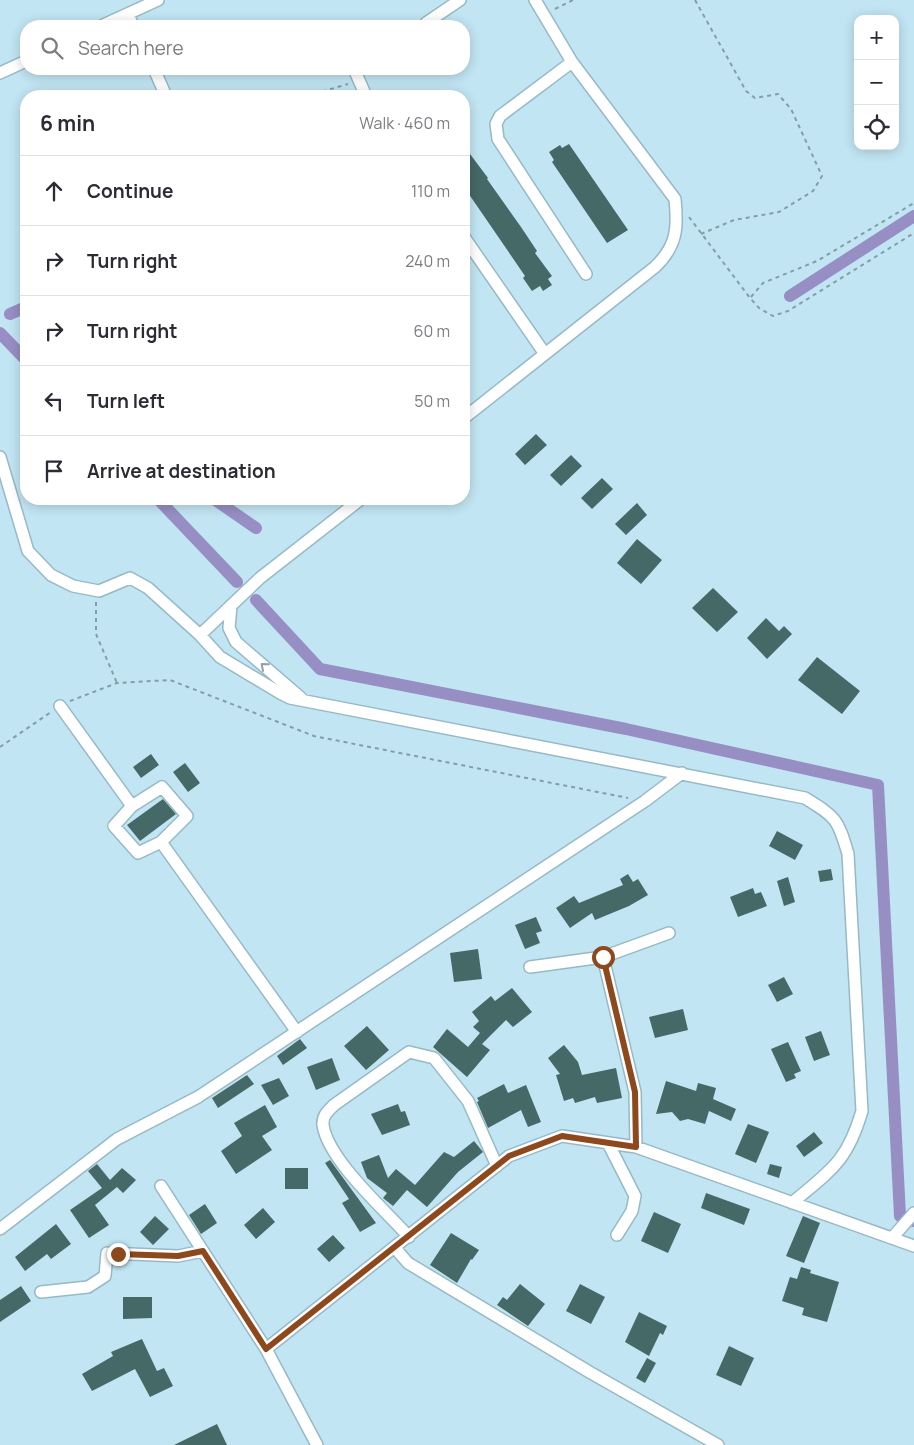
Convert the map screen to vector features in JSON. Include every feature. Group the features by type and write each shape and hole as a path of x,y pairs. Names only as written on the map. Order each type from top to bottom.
{"street":[{"path":"114,20 158,0"},
{"path":"430,20 460,0"},
{"path":"470,413 669,254 675,237 677,219 675,199 572,62 535,0"},
{"path":"128,14 131,20"},
{"path":"572,62 500,116 496,124 498,139 586,274"},
{"path":"0,73 20,64"},
{"path":"157,75 163,90"},
{"path":"356,75 363,90"},
{"path":"470,247 545,354"},
{"path":"0,457 28,551 51,576 73,586 99,591 130,578 148,588 200,634 220,658 257,681 290,698 301,698 805,798 832,815 842,834 848,854 862,1111 854,1138 839,1163 792,1203"},
{"path":"200,634 260,578 353,505"},
{"path":"231,606 229,628 236,642 301,698"},
{"path":"60,706 132,806"},
{"path":"0,1229 118,1140 198,1097 644,801 682,773"},
{"path":"162,787 187,816 161,842 138,853 114,826 132,806 162,787"},
{"path":"161,842 297,1032"},
{"path":"530,967 603,957 669,933"},
{"path":"603,957 635,1092 636,1147"},
{"path":"409,1237 337,1156 323,1124 325,1113 334,1105 409,1052 434,1058 468,1101 497,1166"},
{"path":"266,1349 509,1156 562,1136 636,1147 914,1246"},
{"path":"608,1143 635,1196 632,1211 617,1235"},
{"path":"161,1186 266,1349 318,1445"},
{"path":"892,1238 914,1213"},
{"path":"395,1248 408,1263 591,1373 718,1445"},
{"path":"41,1292 88,1287 105,1276 106,1253 178,1256 203,1251"}],"path":[{"path":"544,14 574,0"},
{"path":"695,0 746,91 755,98 778,94 791,109 822,176 813,191 779,212 734,220 701,234"},
{"path":"328,90 359,81"},
{"path":"675,199 750,298 759,308 773,316 788,311 914,233"},
{"path":"750,298 762,283 817,261 914,203"},
{"path":"99,591 95,610 96,634 116,683"},
{"path":"0,747 60,706 80,696 116,683 170,680 314,736 644,801"}],"building":[{"path":"569,144 628,230 607,243 552,162 554,160 549,152 560,145 562,148"},
{"path":"470,154 537,251 535,253 552,276 548,279 552,285 543,291 540,286 532,291 523,278 525,276 470,196"},
{"path":"536,434 547,445 525,465 515,454"},
{"path":"571,455 582,466 561,486 550,475"},
{"path":"602,478 613,489 592,509 581,498"},
{"path":"637,503 647,515 626,535 615,524"},
{"path":"637,539 662,560 641,584 617,563"},
{"path":"713,588 738,612 717,632 692,608"},
{"path":"766,618 779,631 784,626 792,634 767,659 747,638"},
{"path":"817,657 860,691 842,714 798,680"},
{"path":"151,754 159,765 141,778 133,767"},
{"path":"185,763 200,783 188,792 173,772"},
{"path":"163,799 176,814 140,841 127,825"},
{"path":"777,831 803,845 795,860 769,846"},
{"path":"831,869 833,880 820,882 818,871"},
{"path":"628,874 633,882 638,879 648,895 629,906 595,920 592,913 570,928 556,908 574,896 579,903 623,885 620,879"},
{"path":"788,877 795,902 784,906 777,881"},
{"path":"753,888 755,894 761,892 767,906 738,917 730,897"},
{"path":"536,917 542,931 536,933 540,943 525,949 515,925"},
{"path":"478,949 482,979 454,982 450,953"},
{"path":"784,977 793,994 777,1002 768,985"},
{"path":"512,988 532,1012 513,1027 506,1020 482,1044 490,1050 467,1077 433,1047 447,1029 468,1047 480,1033 473,1027 479,1021 472,1012 491,996 495,1001"},
{"path":"683,1009 688,1030 655,1038 649,1017"},
{"path":"367,1026 389,1050 366,1070 344,1046"},
{"path":"821,1031 830,1055 814,1061 805,1037"},
{"path":"300,1039 307,1048 283,1065 277,1056"},
{"path":"788,1042 801,1071 794,1074 796,1078 786,1082 771,1049"},
{"path":"564,1045 578,1062 582,1075 616,1068 622,1098 597,1103 595,1097 575,1103 573,1098 564,1101 556,1075 560,1074 548,1058"},
{"path":"332,1058 340,1080 316,1090 307,1067"},
{"path":"247,1075 254,1084 218,1108 212,1098"},
{"path":"279,1078 289,1096 273,1105 261,1085"},
{"path":"666,1081 696,1091 698,1083 716,1088 713,1099 736,1109 731,1121 709,1111 705,1124 688,1119 680,1121 672,1112 656,1114"},
{"path":"504,1084 508,1093 526,1085 541,1122 528,1127 521,1110 488,1128 477,1098"},
{"path":"398,1104 401,1112 405,1111 410,1125 382,1135 371,1114"},
{"path":"265,1105 277,1127 262,1136 272,1150 236,1174 221,1151 242,1136 234,1123"},
{"path":"748,1124 769,1132 756,1163 735,1154"},
{"path":"814,1132 823,1143 804,1157 796,1146"},
{"path":"474,1141 483,1152 458,1172 427,1207 407,1190 393,1206 383,1198 387,1193 367,1178 361,1162 379,1155 388,1178 396,1169 415,1185 444,1152 454,1157"},
{"path":"330,1160 376,1223 360,1232 342,1203 349,1199 325,1163"},
{"path":"97,1164 110,1180 122,1168 136,1180 123,1193 117,1187 95,1205 109,1225 89,1238 70,1210 102,1188 88,1171"},
{"path":"770,1164 782,1167 779,1178 767,1174"},
{"path":"285,1168 308,1168 308,1189 285,1189"},
{"path":"706,1193 750,1209 744,1225 701,1208"},
{"path":"205,1204 217,1223 201,1234 189,1215"},
{"path":"263,1208 275,1222 256,1239 244,1225"},
{"path":"654,1212 681,1224 668,1253 641,1241"},
{"path":"155,1216 169,1229 153,1245 140,1232"},
{"path":"803,1216 820,1223 804,1263 786,1256"},
{"path":"56,1224 71,1244 51,1259 47,1254 25,1271 15,1257"},
{"path":"451,1233 479,1250 471,1259 457,1283 430,1265"},
{"path":"333,1235 345,1248 329,1262 317,1249"},
{"path":"801,1267 811,1270 810,1273 839,1282 827,1322 802,1315 804,1308 782,1301 790,1277 797,1279"},
{"path":"520,1284 545,1304 528,1326 497,1305 503,1297 507,1300"},
{"path":"580,1284 605,1297 591,1324 566,1311"},
{"path":"21,1286 31,1301 0,1322 0,1300"},
{"path":"123,1297 152,1297 152,1318 123,1319"},
{"path":"639,1312 667,1326 663,1335 660,1333 649,1356 625,1342"},
{"path":"142,1339 157,1371 164,1368 173,1386 150,1397 135,1369 92,1391 82,1374 113,1356 111,1352"},
{"path":"729,1346 754,1358 741,1386 716,1375"},
{"path":"647,1358 656,1363 645,1383 636,1378"},
{"path":"217,1424 227,1445 174,1445"}],"waterway":[{"path":"790,296 914,216"},
{"path":"10,314 20,310"},
{"path":"0,333 20,354"},
{"path":"164,505 237,582"},
{"path":"223,505 256,528"},
{"path":"256,600 320,669 626,729 878,785 900,1216 914,1221"}],"route":[{"path":"118,1254 178,1256 203,1251 266,1349 509,1156 562,1136 636,1147 635,1092 603,957"}]}
